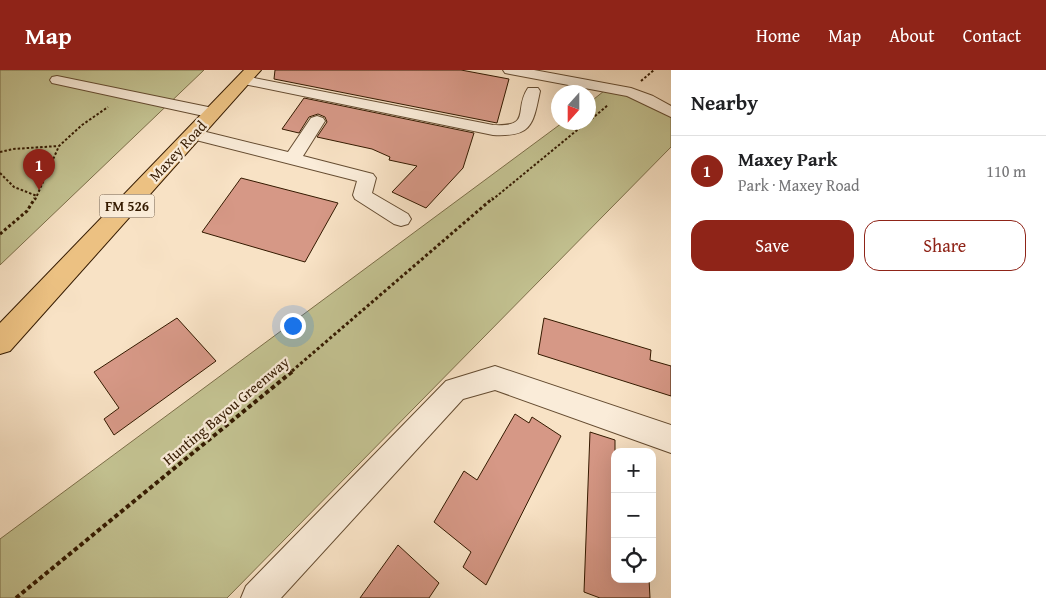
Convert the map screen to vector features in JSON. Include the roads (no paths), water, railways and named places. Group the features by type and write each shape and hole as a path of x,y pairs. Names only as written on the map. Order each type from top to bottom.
{"main road":[{"name":"Maxey Road","path":"0,342 249,75"}],"street":[{"path":"510,70 630,92 648,99 671,112"},
{"path":"579,70 619,79 671,101"},
{"path":"249,75 509,132 525,125 533,90"},
{"path":"57,80 213,113"},
{"path":"292,160 317,121"},
{"path":"194,134 367,178 362,195 401,219"},
{"path":"258,598 455,388 495,378 671,439"}],"place":[{"name":"Maxey Park","path":"39,190"}]}
